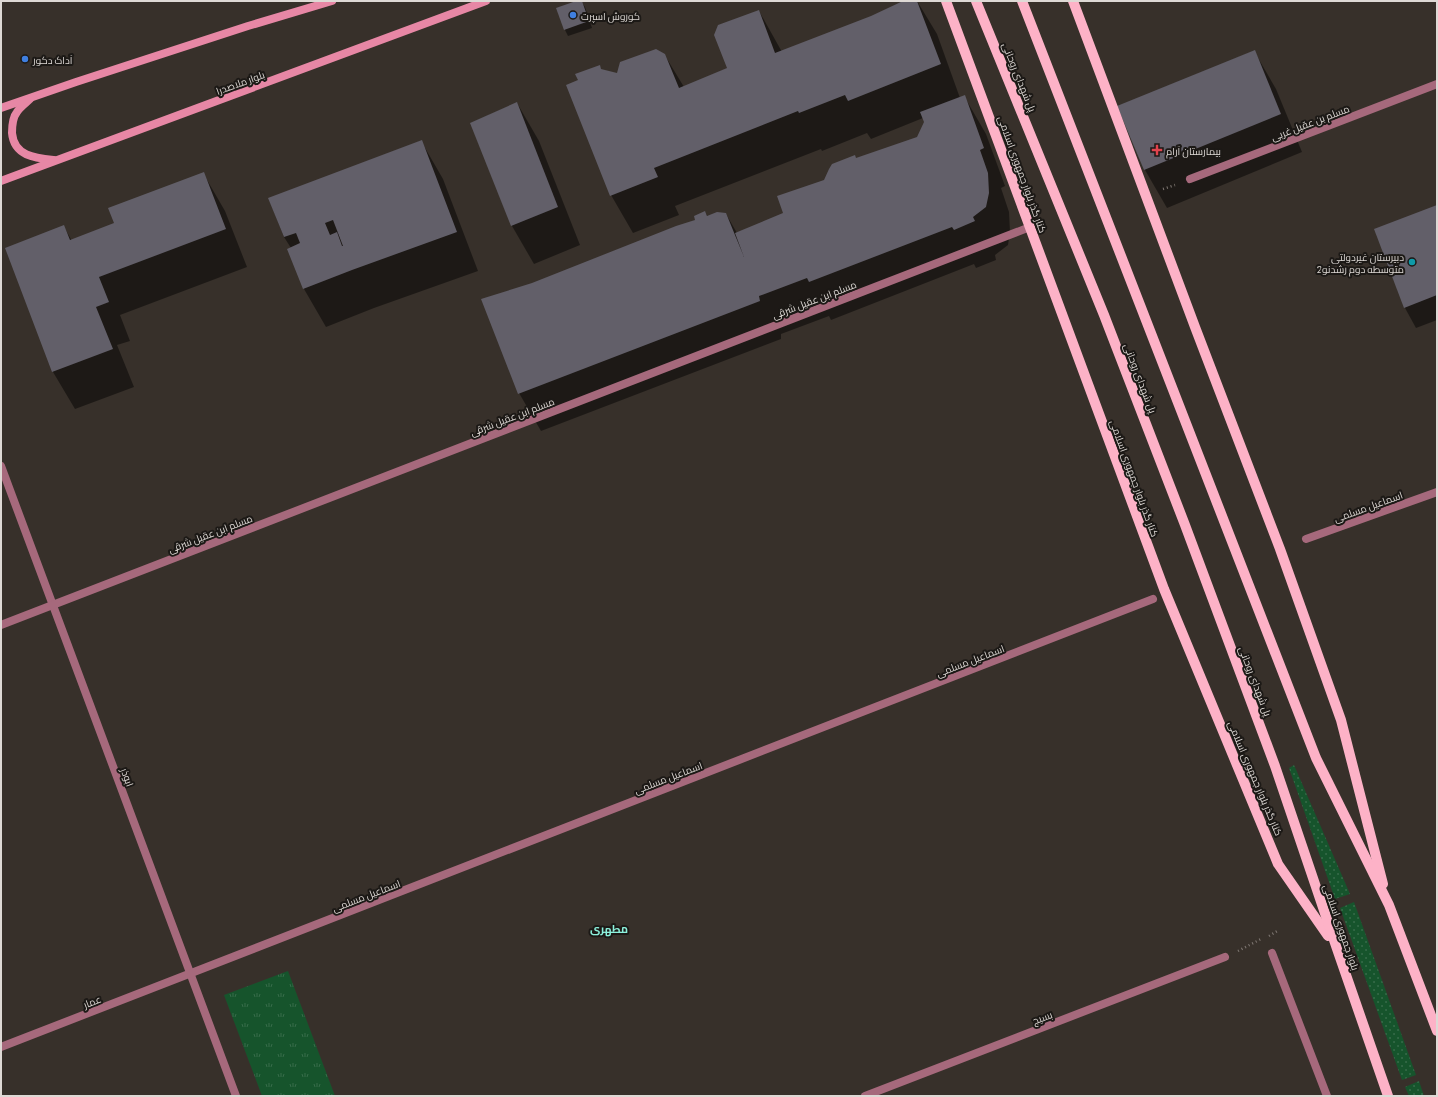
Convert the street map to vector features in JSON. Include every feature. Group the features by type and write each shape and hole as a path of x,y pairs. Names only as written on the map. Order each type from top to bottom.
{"main road":[{"path":"1,108 248,26 332,1"},
{"name":"بلوار ملاصدرا","path":"1,181 486,1"},
{"name":"کنار گذر بلوار جمهوری اسلامی","path":"946,1 1164,589 1278,864 1336,946"},
{"name":"پل شهدای روحانی","path":"976,1 1104,315 1275,766"},
{"path":"1022,1 1316,758 1389,905 1437,1031"},
{"path":"1073,1 1280,549 1341,720 1389,905"},
{"path":"34,96 16,112 12,126 13,140 21,152 36,158 58,160"},
{"name":"بلوار جمهوری اسلامی","path":"1275,766 1388,1096"}],"street":[{"name":"مسلم بن عقیل غربی","path":"1190,179 1437,84"},
{"name":"مسلم ابن عقیل شرقی","path":"1,625 1030,227"},
{"name":"ابوذر","path":"1,466 236,1096"},
{"name":"اسماعیل مسلمی","path":"1306,539 1437,492"},
{"name":"اسماعیل مسلمی","path":"190,974 1153,599"},
{"path":"1272,953 1327,1096"},
{"name":"بسیج","path":"866,1096 1225,957"},
{"name":"عمار","path":"1,1047 190,974"}],"path":[{"path":"1147,196 1190,179"},
{"path":"1225,957 1279,930"}],"green space":[{"path":"1294,765 1350,894 1335,899 1289,768"},
{"path":"1354,902 1416,1075 1402,1080 1340,908"},
{"path":"288,971 335,1096 262,1096 224,995"},
{"path":"1419,1081 1424,1096 1409,1096 1405,1087"}],"building":[{"name":"کوروش اسپرت","path":"576,1 582,1 589,21 564,30 556,8"},
{"path":"903,1 917,1 941,64 848,101 845,95 799,113 798,111 654,168 658,177 610,196 566,85 578,80 575,74 600,65 601,69 617,73 620,62 656,49 665,54 679,88 727,68 714,35 718,25 759,10 775,53 871,16"},
{"path":"1255,50 1281,114 1144,170 1117,106"},
{"path":"965,95 984,148 980,150 988,173 989,193 986,207 973,217 975,221 954,230 952,227 809,282 807,278 759,296 760,301 518,394 481,299 532,283 676,226 695,220 694,216 705,211 707,216 717,212 726,213 744,257 735,233 783,213 777,196 824,180 832,164 855,155 856,158 917,137 924,122 920,112"},
{"path":"517,102 558,207 511,226 470,123"},
{"path":"422,140 457,232 303,289 287,249 300,243 296,233 284,237 268,198","holes":["333,220 343,246 337,232 330,235 325,223"]},
{"path":"204,172 226,229 99,277 109,302 96,307 113,349 52,372 5,248 64,225 70,240 114,223 108,208"},
{"name":"دبیرستان غیردولتی متوسطه دوم رشدنو2","path":"1437,205 1437,295 1404,308 1374,229"}],"place":[{"name":"کوروش اسپرت","path":"573,15"},
{"name":"آداک دکور","path":"25,59"},
{"name":"بیمارستان آرام","path":"1157,150"},
{"name":"دبیرستان غیردولتی متوسطه دوم رشدنو2","path":"1412,262"}],"district":[{"name":"مطهری","path":"609,928"}]}
